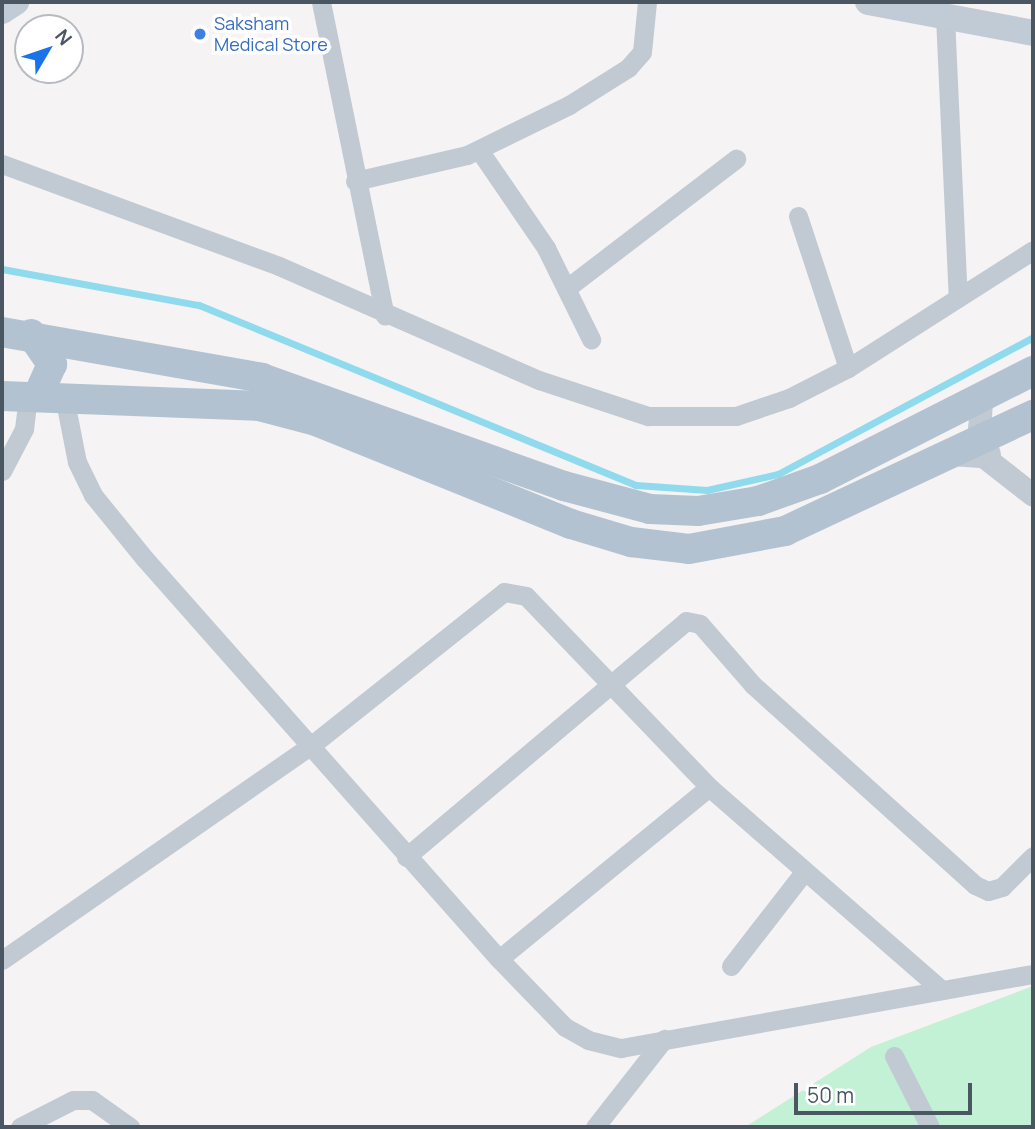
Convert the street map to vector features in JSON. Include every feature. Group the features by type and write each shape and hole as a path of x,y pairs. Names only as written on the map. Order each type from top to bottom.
{"main road":[{"path":"2,10 16,2"},
{"path":"875,2 1033,33"},
{"path":"2,332 31,334 262,378 564,486 650,509 698,511 758,501 981,402 1033,371"},
{"path":"31,334 52,364 33,396 259,406 316,421 571,524 631,542 688,549 785,531 951,454 988,452 1033,415"}],"street":[{"path":"321,2 355,181 385,316"},
{"path":"355,181 479,150 511,138 628,68 642,52 648,2"},
{"path":"944,16 958,298"},
{"path":"479,150 567,288 591,340"},
{"path":"567,288 736,159"},
{"path":"2,164 279,266 385,316 609,407 648,416 736,416 848,368 1033,250"},
{"path":"798,216 848,368"},
{"path":"2,471 24,429 33,396"},
{"path":"33,396 77,462 93,495 313,744 406,857 565,1027 588,1040 621,1048 1033,974"},
{"path":"981,402 988,452 1033,495"},
{"path":"2,960 313,744 504,592 526,596 709,787 942,990"},
{"path":"406,857 673,627 700,624 752,685 975,886 988,891 1002,887 1033,856"},
{"path":"499,959 709,787"},
{"path":"731,966 804,872"},
{"path":"595,1127 664,1039"},
{"path":"894,1056 930,1127"},
{"path":"20,1127 74,1100 92,1100 130,1127"}],"green space":[{"path":"1033,986 1033,1127 745,1127 871,1047"}],"waterway":[{"path":"2,269 199,305 636,485 707,490 778,474 1033,337"}],"place":[{"name":"Saksham Medical Store","path":"200,34"}]}
